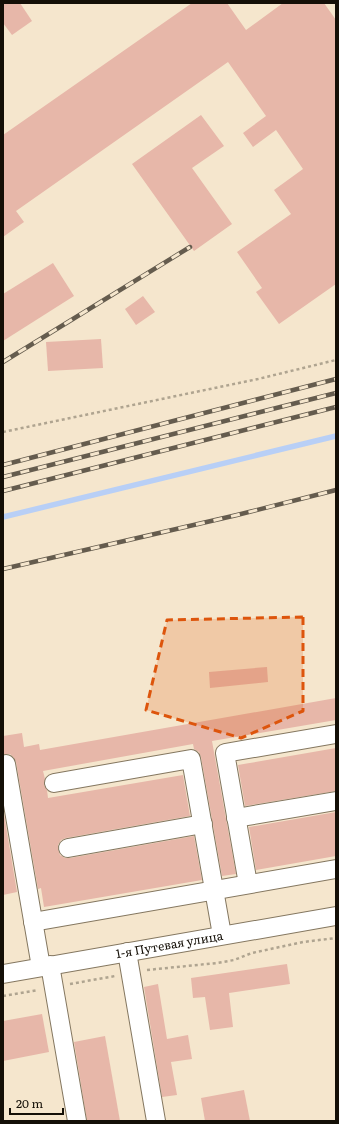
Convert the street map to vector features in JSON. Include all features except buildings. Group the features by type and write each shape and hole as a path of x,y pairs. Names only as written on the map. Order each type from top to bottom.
{"street":[{"path":"248,884 225,753 336,734"},
{"path":"54,783 191,759 222,935"},
{"path":"6,764 33,922 54,988 77,1121"},
{"path":"236,818 336,801"},
{"path":"68,848 203,824"},
{"path":"33,922 336,869"},
{"name":"1-я Путевая улица","path":"3,974 336,916"},
{"path":"127,952 156,1121"}],"path":[{"path":"3,432 258,379 336,360"},
{"path":"3,996 158,968 217,963 234,960 252,953 302,942 336,938"}],"highlighted area":[{"path":"303,617 303,711 241,738 146,710 167,620"}],"waterway":[{"path":"3,517 336,436"}],"railway":[{"path":"3,362 190,247"},
{"path":"3,465 336,379"},
{"path":"3,477 336,393"},
{"path":"3,491 336,407"},
{"path":"3,569 237,515 336,490"}]}
